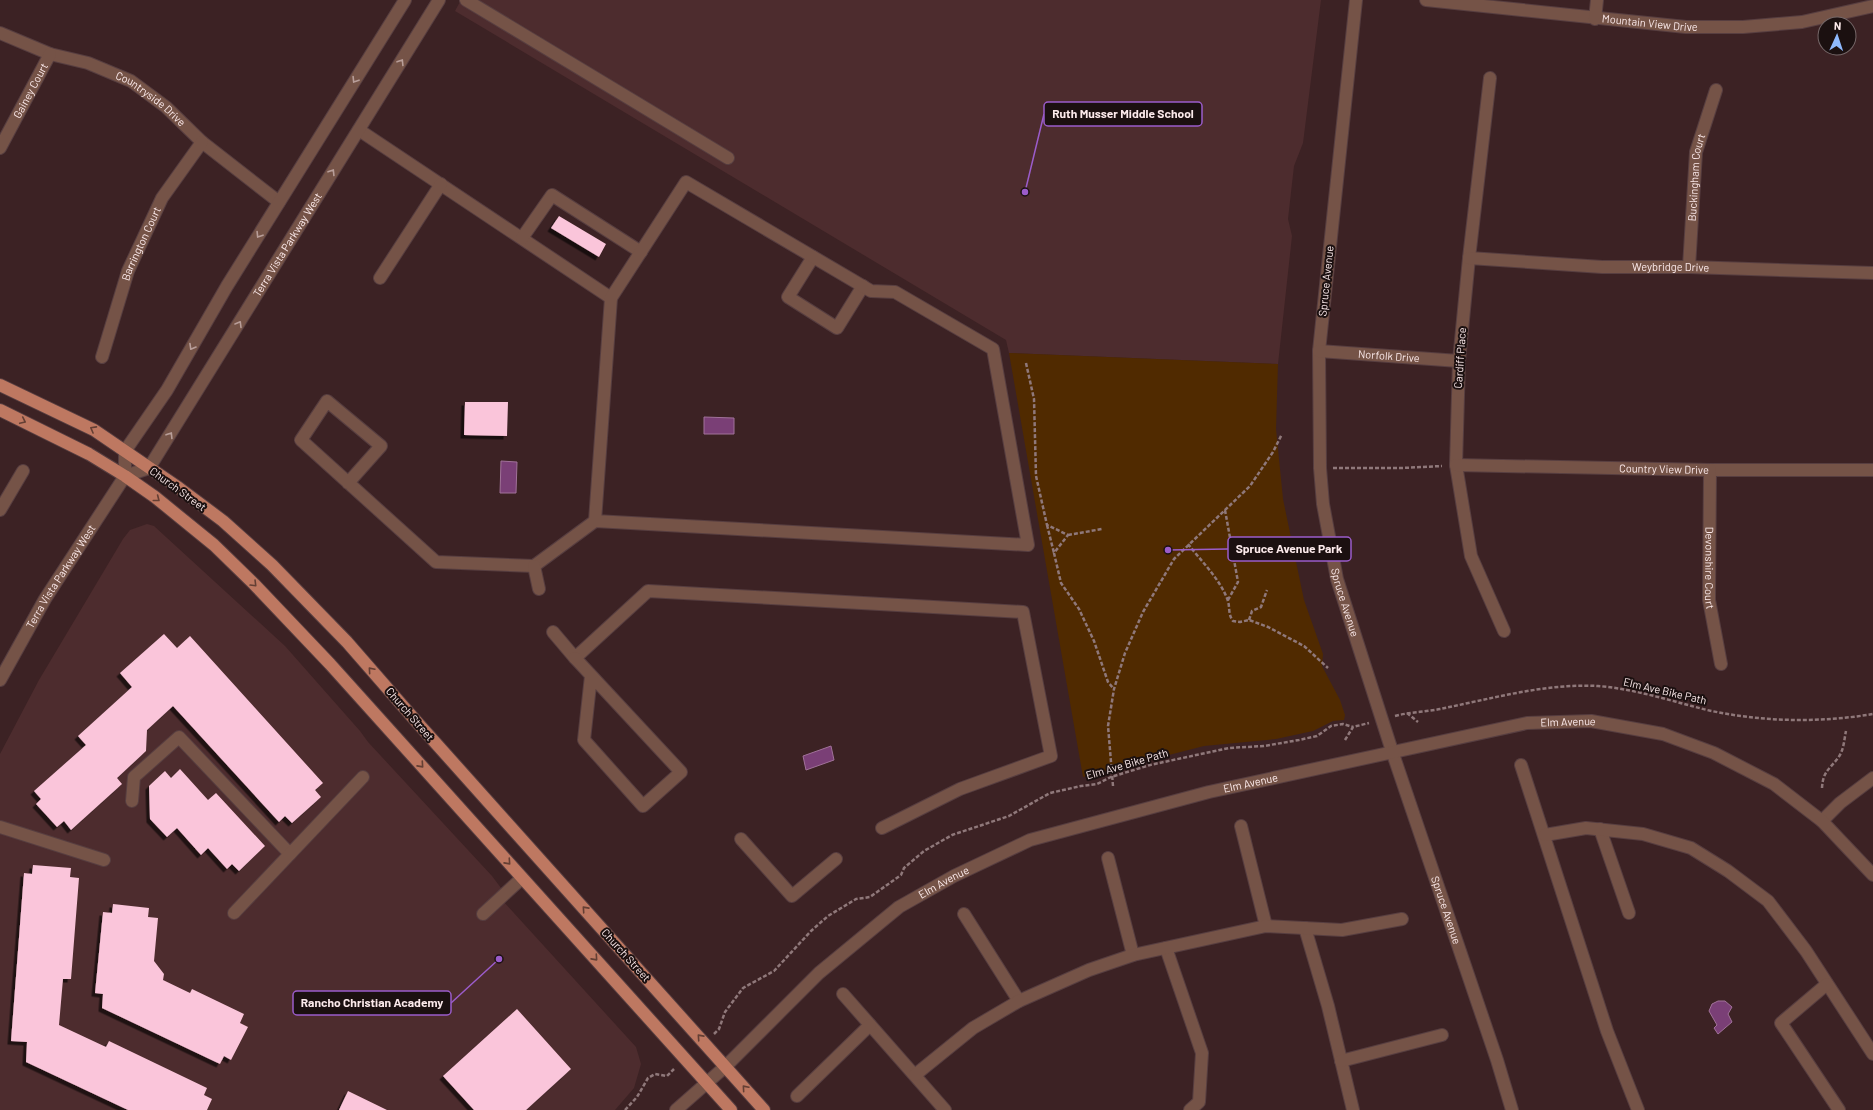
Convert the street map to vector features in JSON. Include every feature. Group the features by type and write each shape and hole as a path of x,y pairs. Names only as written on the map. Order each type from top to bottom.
{"main road":[{"name":"Church Street","path":"0,385 94,430 223,521 272,565 347,642 764,1110"},
{"name":"Church Street","path":"0,410 59,438 125,476 155,497 214,545 254,584 345,681 731,1110"}],"street":[{"path":"149,468 125,476 125,451 167,390 227,286 406,0"},
{"name":"Terra Vista Parkway West","path":"149,468 439,0"},
{"path":"466,0 728,158"},
{"name":"Spruce Avenue","path":"1356,0 1319,351 1320,468 1328,536 1337,579 1392,751 1497,1060 1512,1110"},
{"name":"Mountain View Drive","path":"1426,0 1595,19 1686,27 1743,28 1802,22 1873,6"},
{"path":"1595,19 1597,0"},
{"name":"Countryside Drive","path":"0,33 50,54 88,63 131,81 166,107 202,142 279,202"},
{"name":"Gainey Court","path":"0,148 50,54"},
{"name":"Cardiff Place","path":"1490,78 1468,258 1458,362 1452,465 1471,556 1504,631"},
{"name":"Buckingham Court","path":"1689,267 1696,152 1716,90"},
{"path":"359,130 611,298"},
{"name":"Barrington Court","path":"102,357 128,271 162,198 202,142"},
{"path":"348,483 381,446 327,401 301,440 348,483 436,562 534,566 595,521 1028,545 993,349 895,292 871,291 686,182 611,298 595,521"},
{"path":"380,278 441,184"},
{"path":"522,238 552,195 641,252"},
{"path":"813,257 788,297 837,328 863,286"},
{"name":"Weybridge Drive","path":"1468,258 1602,267 1689,267 1873,273"},
{"name":"Norfolk Drive","path":"1319,351 1458,362"},
{"name":"Country View Drive","path":"1452,465 1710,470 1873,470"},
{"name":"Devonshire Court","path":"1710,470 1709,600 1721,664"},
{"path":"0,510 24,471"},
{"name":"Terra Vista Parkway West","path":"0,680 45,599 125,476"},
{"path":"534,566 539,589"},
{"path":"575,658 648,591 1023,612 1051,756 960,789 882,828"},
{"path":"553,632 591,676 681,772 643,806 584,740 591,676"},
{"name":"Elm Avenue","path":"676,1110 726,1066 825,968 899,907 954,876 1030,840 1209,792 1392,751 1527,723 1591,721 1662,734 1714,753 1774,784 1822,821 1873,874"},
{"path":"132,801 134,776 179,737 290,854"},
{"path":"1521,765 1545,835 1607,1031 1638,1110"},
{"path":"234,913 363,777"},
{"path":"1822,821 1840,803 1873,778"},
{"path":"1241,826 1266,926"},
{"path":"0,827 104,860"},
{"path":"1545,835 1586,828 1643,834 1691,848 1728,872 1768,901 1806,951 1873,1054"},
{"path":"1600,830 1629,913"},
{"path":"741,839 792,896 836,859"},
{"path":"1108,858 1133,956"},
{"path":"483,914 522,878"},
{"path":"964,914 1019,1001"},
{"path":"915,1075 973,1028 1019,1001 1089,970 1133,956 1266,926 1342,930 1402,919"},
{"path":"1305,928 1328,1006 1353,1110"},
{"path":"1166,948 1202,1053 1199,1102 1190,1110"},
{"path":"1827,984 1781,1023 1838,1110"},
{"path":"843,994 945,1110"},
{"path":"797,1096 870,1025"},
{"path":"1341,1061 1442,1035"}],"path":[{"path":"1026,363 1034,399 1036,476 1061,583 1079,609 1094,641 1108,682 1114,688"},
{"path":"1112,786 1108,726 1114,688 1125,653 1143,612 1174,559 1250,486 1273,452 1282,434"},
{"path":"1320,468 1402,468 1452,465"},
{"path":"1225,510 1238,582 1228,601"},
{"path":"1047,524 1068,535 1102,529"},
{"path":"1054,553 1068,535"},
{"path":"1188,544 1218,582 1228,601 1229,615 1233,621 1240,622 1249,620 1304,646 1328,668"},
{"path":"1249,620 1252,610 1261,607 1267,590"},
{"name":"Elm Ave Bike Path","path":"1418,722 1407,713 1437,710 1494,697 1577,685 1629,690 1707,710 1747,717 1832,720 1873,714"},
{"name":"Elm Ave Bike Path","path":"719,1029 725,1012 743,988 774,971 811,931 828,916 856,899 870,897 901,875 904,868 924,851 952,835 1009,816 1050,793 1097,784 1111,777 1185,757 1230,748 1264,746 1299,740 1316,736 1331,726 1343,724 1354,727 1345,740"},
{"path":"1822,788 1822,778 1826,770 1838,758 1843,748 1846,731"},
{"path":"625,1110 637,1097 648,1078 654,1074 667,1076"}],"shaded area":[{"path":"461,0 1321,0 1303,143 1294,166 1288,219 1292,236 1278,364 1009,353 1006,340 455,11"},
{"path":"1009,353 1278,364 1276,429 1283,499 1304,600 1323,654 1322,666 1340,700 1345,715 1344,720 1333,721 1313,731 1276,739 1204,746 1083,777"},
{"path":"704,417 734,418 734,434 704,434"},
{"path":"501,461 517,462 516,493 500,493"},
{"path":"147,524 154,526 285,646 368,742 492,876 507,896 503,901 636,1047 641,1064 634,1088 615,1110 0,1110 0,754 39,680 123,539 130,530"},
{"path":"831,746 834,760 806,770 803,756"},
{"path":"1718,1001 1725,1001 1732,1007 1728,1014 1732,1022 1718,1034 1714,1028 1717,1025 1709,1011 1712,1004"}],"building":[{"path":"559,216 606,244 599,257 551,228"},
{"path":"465,402 508,402 507,436 464,435"},
{"path":"164,634 177,648 190,636 323,783 315,790 321,797 292,823 285,816 279,822 173,706 147,730 146,751 117,778 122,784 71,830 64,821 57,827 36,804 41,799 34,791 86,745 78,736 132,687 120,673"},
{"path":"180,769 208,800 216,793 265,846 239,871 232,864 227,869 208,848 201,855 177,828 167,837 150,819 149,786 165,771 171,778"},
{"path":"33,865 71,868 70,877 79,878 71,979 63,979 59,1025 106,1047 109,1041 207,1088 204,1095 212,1099 207,1110 128,1110 26,1062 27,1042 11,1041 24,873 32,874"},
{"path":"113,904 149,908 148,917 158,918 154,961 164,974 163,980 190,993 192,989 244,1014 240,1023 248,1027 231,1060 224,1056 220,1064 102,1008 103,994 95,993 103,912 112,913"},
{"path":"517,1009 571,1069 526,1110 474,1110 443,1076"},
{"path":"348,1091 387,1110 339,1110"}],"place":[{"name":"Ruth Musser Middle School","path":"1025,192"},
{"name":"Spruce Avenue Park","path":"1168,550"},
{"name":"Rancho Christian Academy","path":"499,959"}]}
